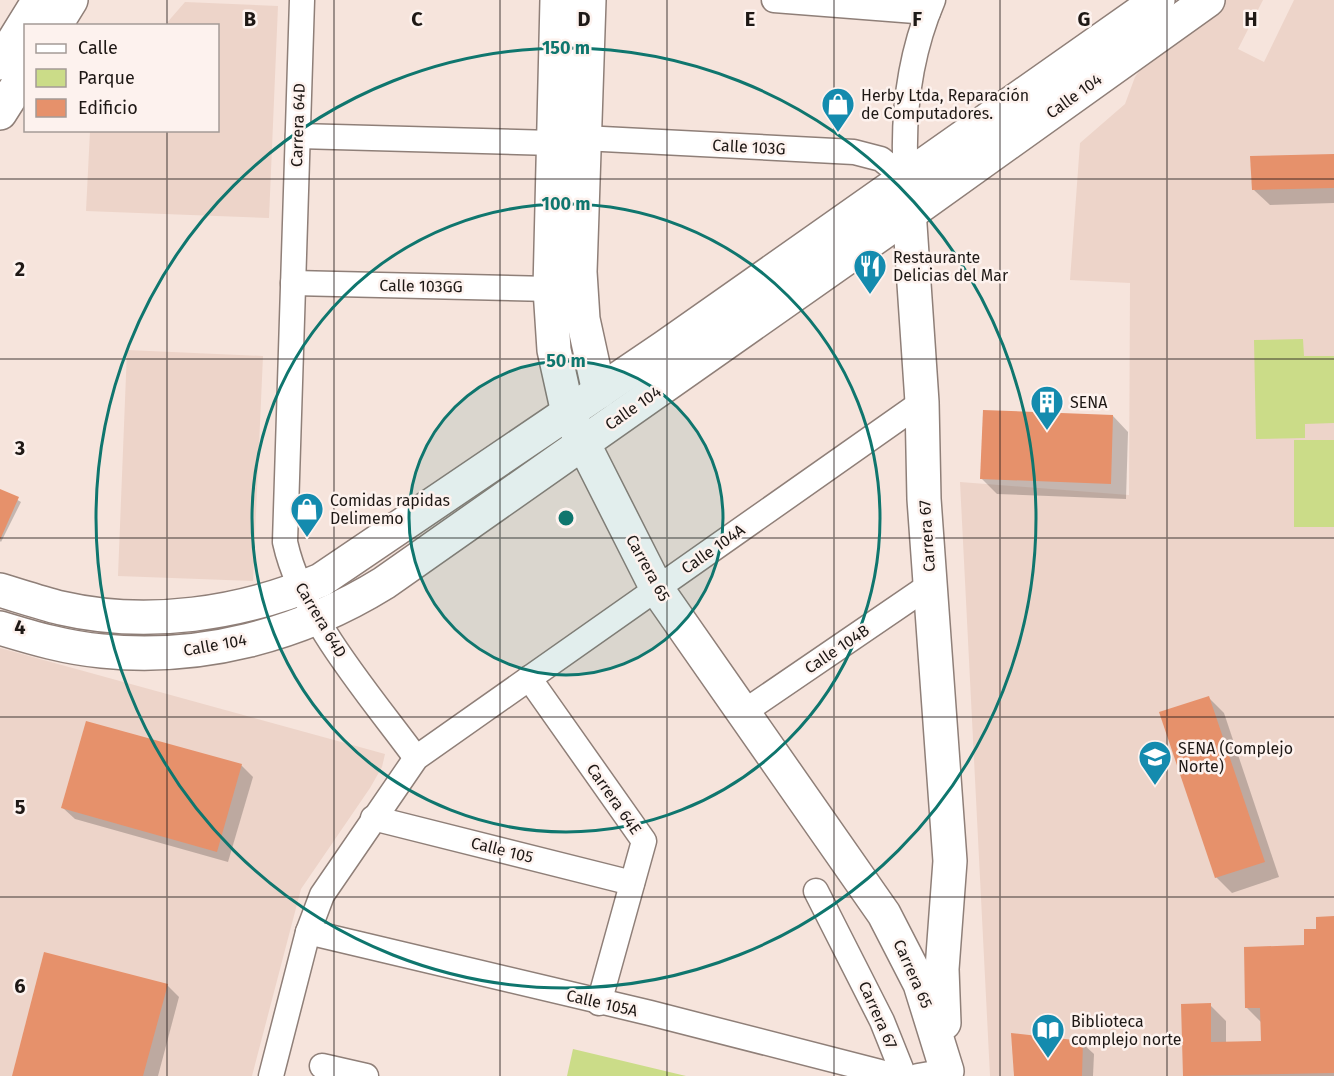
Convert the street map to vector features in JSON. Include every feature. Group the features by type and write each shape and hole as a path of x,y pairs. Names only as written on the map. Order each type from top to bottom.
{"main road":[{"path":"24,24 39,0"},
{"path":"56,24 71,0"},
{"name":"Carrera 65","path":"557,0 581,296 588,345 599,392"},
{"name":"Carrera 65","path":"589,0 568,140 550,289 554,350 568,413 657,589 884,914 920,984 938,1074"},
{"name":"Calle 104","path":"0,590 63,608 124,615 159,616 221,610 269,600 300,589 342,568 906,179 1158,0"},
{"name":"Calle 104","path":"0,628 54,644 134,654 181,652 230,644 284,631 317,619 384,583 909,214 1208,0"},
{"path":"0,63 24,24"},
{"path":"0,113 24,75"},
{"name":"Carrera 67","path":"906,179 922,402 924,499 950,861 938,1074"}],"street":[{"name":"Carrera 64D","path":"302,0 285,542 300,589 317,619 416,758"},
{"path":"774,0 931,6"},
{"name":"Carrera 67","path":"906,179 904,133 908,94 931,6"},
{"name":"Calle 103G","path":"298,136 568,140 854,152 881,159 906,179"},
{"name":"Calle 103GG","path":"293,283 550,289"},
{"name":"Calle 104A","path":"416,758 922,402"},
{"name":"Calle 104B","path":"744,712 930,585"},
{"name":"Carrera 64E","path":"529,678 644,841 599,1003"},
{"path":"271,1076 308,932 322,895 416,758"},
{"name":"Calle 105","path":"373,818 632,883"},
{"name":"Carrera 67","path":"816,891 882,1021 904,1076"},
{"name":"Calle 105A","path":"308,932 599,1003 650,1013 897,1076"},
{"path":"322,1066 366,1076"}],"shaded area":[{"name":"SENA (Complejo Norte)","path":"1222,0 1263,0 1238,49 1264,62 1294,0 1334,0 1334,1076 990,1076 960,482 1129,495 1130,283 1070,280 1080,143 1125,104 1135,77 1155,49"},
{"path":"185,2 278,6 269,218 86,211 90,132 219,132 219,24 166,24"},
{"path":"127,350 263,356 253,581 118,576"},
{"path":"0,648 385,754 382,767 370,788 301,889 252,1076 0,1076"}],"green space":[{"path":"1303,339 1304,356 1334,356 1334,423 1305,424 1305,438 1256,439 1254,340"},
{"path":"1294,440 1334,440 1334,527 1294,527"},
{"path":"573,1049 686,1076 567,1076"}],"building":[{"path":"1334,154 1334,188 1252,190 1250,156"},
{"name":"SENA","path":"983,410 1113,415 1111,484 980,479"},
{"path":"0,489 19,497 0,540"},
{"path":"1209,696 1265,862 1215,878 1159,712"},
{"path":"86,721 242,764 217,852 61,808"},
{"path":"1334,916 1334,1073 1183,1076 1181,1004 1211,1003 1211,1042 1261,1041 1260,1008 1245,1008 1244,947 1304,945 1304,929 1316,929 1316,917"},
{"path":"44,952 168,984 143,1076 12,1076"},
{"name":"Biblioteca complejo norte","path":"1011,1033 1083,1041 1082,1076 1014,1076"}],"place":[{"name":"Herby Ltda, Reparación de Computadores.","path":"838,133"},
{"name":"Restaurante Delicias del Mar","path":"870,295"},
{"name":"SENA","path":"1047,431"},
{"name":"Comidas rapidas Delimemo","path":"307,538"},
{"name":"SENA (Complejo Norte)","path":"1155,786"},
{"name":"Biblioteca complejo norte","path":"1048,1059"}]}
